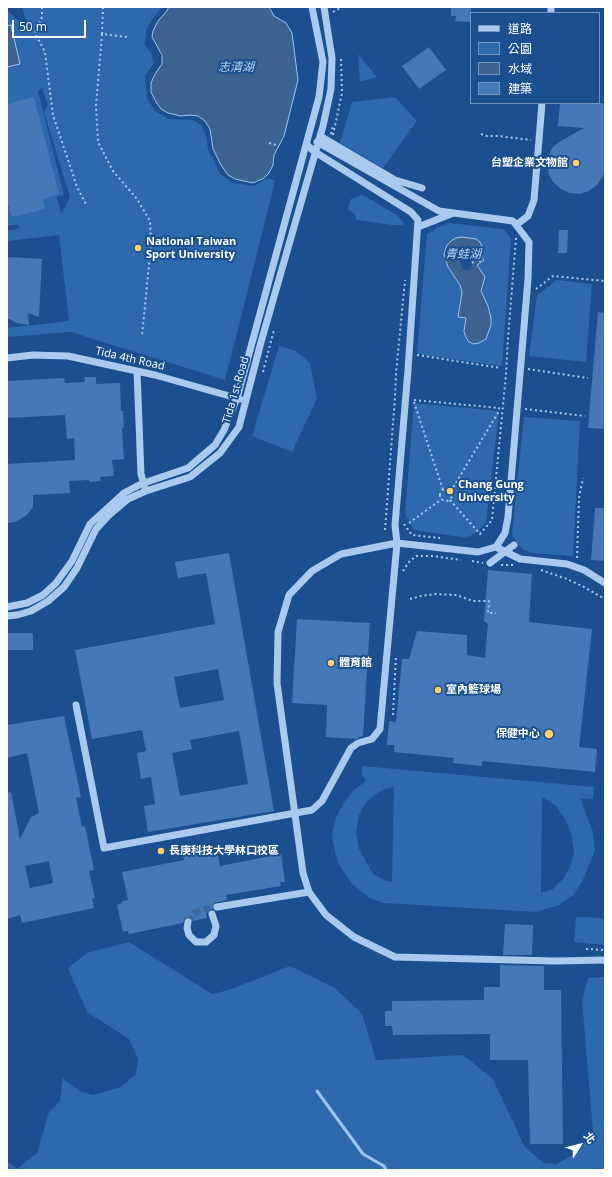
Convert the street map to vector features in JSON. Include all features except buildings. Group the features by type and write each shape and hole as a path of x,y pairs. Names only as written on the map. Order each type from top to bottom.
{"street":[{"name":"Tida 1st Road","path":"7,607 27,603 43,595 56,583 72,561 90,524 124,493 143,484 188,468 215,445 224,430 237,398 319,97 323,62 313,7"},
{"name":"Tida 1st Road","path":"7,616 31,611 48,601 64,587 77,568 96,529 109,515 128,500 146,491 190,477 220,453 239,427 319,139 331,89 332,58 324,7"},
{"path":"516,225 528,216 534,200 542,104"},
{"path":"76,706 104,848 312,810 322,801 351,748 358,743 372,740 380,729 397,544 395,525 408,370 418,220 411,212 315,152 307,145 319,139"},
{"path":"319,139 395,180 422,188"},
{"path":"319,139 439,211 513,221 529,242 528,279 508,517 505,533 496,547 478,552 397,544 341,554 312,571 289,595 278,632 277,683 303,873 309,892 326,915 354,937 395,957 555,961 605,960"},
{"path":"324,166 330,146"},
{"path":"418,227 453,213"},
{"name":"Tida 4th Road","path":"7,358 68,356 137,371 246,400"},
{"path":"137,371 139,452 141,474 146,491"},
{"path":"490,563 514,545"},
{"path":"496,547 520,559 567,564 584,570 605,583"},
{"path":"217,907 309,892"},
{"path":"188,922 187,928 189,935 196,942 206,942 214,935 216,926 212,914"}],"path":[{"path":"42,7 42,16 35,33 45,52 53,116 77,187 87,206"},
{"path":"103,7 96,105 98,142 113,171 136,199 150,221 151,244 142,336"},
{"path":"334,19 332,12 342,7"},
{"path":"102,34 127,37"},
{"path":"330,146 342,93 342,65 340,54"},
{"path":"481,134 487,136 539,141"},
{"path":"269,143 279,146"},
{"path":"442,499 447,501 450,500 480,534 492,520 516,249 516,238 514,234"},
{"path":"472,263 478,258 481,262"},
{"path":"533,291 553,276 605,281"},
{"path":"385,530 396,373 405,279"},
{"path":"414,355 501,368"},
{"path":"520,368 588,378"},
{"path":"411,404 412,400 414,400"},
{"path":"414,400 499,408 499,411 451,491 452,495 450,500"},
{"path":"414,400 442,490 440,496 442,499"},
{"path":"517,408 585,416"},
{"path":"572,559 577,559 579,498 583,478"},
{"path":"442,490 446,489 451,491"},
{"path":"409,523 442,499"},
{"path":"403,522 412,535 445,539"},
{"path":"402,573 409,562 416,556 432,556 516,565"},
{"path":"537,569 572,581 605,599"},
{"path":"410,599 434,594 456,595 473,601 489,601 488,613 496,613"},
{"path":"394,715 396,650"},
{"path":"586,949 605,950"}],"green space":[{"path":"22,7 162,7 151,21 146,31 145,45 151,53 154,63 145,76 147,98 155,111 169,119 193,120 201,125 206,135 208,149 221,175 233,183 254,186 268,178 275,181 225,380 71,332 7,337 7,328 69,321 59,235 7,241 7,231 20,228 18,224 7,226 7,12 9,12 31,32 37,42 28,26","holes":["42,88 48,105 44,112 70,197 61,214 57,197 64,195 38,91"]},
{"path":"358,54 377,77 360,82"},
{"path":"395,97 417,121 383,168 340,143 352,102"},
{"path":"361,194 397,215 404,223 402,225 393,225 356,220 355,214 348,210 348,208 351,199 360,196"},
{"path":"450,223 503,229 511,238 502,366 417,354 427,234 438,227"},
{"path":"557,280 592,284 586,362 529,356 537,295"},
{"path":"279,346 296,351 310,363 317,398 292,452 252,436"},
{"path":"414,403 499,411 486,522 478,531 467,538 414,530 405,514"},
{"path":"524,417 580,421 573,556 532,553 524,550 512,535"},
{"path":"362,766 594,787 593,799 580,798 593,832 595,850 582,882 573,895 559,905 536,912 384,903 369,898 352,884 340,866 335,853 332,834 336,817 345,801 354,790 366,781 362,775","holes":["394,787 392,882 384,880 373,874 359,849 356,833 359,815 366,803 377,793","542,797 556,806 565,819 571,832 574,851 571,865 563,879 553,889 541,893"]},
{"path":"576,917 605,918 605,945 574,942"},
{"path":"129,942 212,994 229,990 290,966 335,988 362,1014 376,1060 463,1055 492,1078 525,1147 544,1163 557,1164 577,1152 593,1132 582,1000 588,978 605,977 605,1170 7,1170 7,1161 17,1169 37,1153 49,1112 60,1101 63,1078 79,1091 93,1095 121,1087 136,1074 138,1059 129,1039 87,1012 68,968 87,953"}],"water":[{"name":"志清湖","path":"169,7 269,7 274,16 286,23 292,33 298,80 284,136 274,155 273,165 269,173 264,178 253,183 235,179 228,175 213,149 210,129 205,121 198,116 181,116 168,113 161,109 156,102 151,92 151,83 162,64 162,55 152,37 158,21"},
{"path":"11,25 20,64 7,67 7,26"},
{"name":"青蛙湖","path":"462,237 476,239 480,242 483,249 482,257 484,260 477,265 485,277 481,291 488,306 491,318 491,325 486,339 479,343 473,344 468,341 465,335 464,331 466,318 458,317 462,292 460,285 448,267 444,254 447,245 451,241"}],"pier":[{"path":"463,254 468,256 472,263 471,269 467,271 462,268 460,263 460,256"}],"waterway":[{"path":"317,1091 363,1154 384,1166 386,1170"}],"tunnel":[{"path":"188,922 194,913 217,907"}],"place":[{"name":"台塑企業文物館","path":"576,163"},
{"name":"National Taiwan Sport University","path":"138,248"},
{"name":"Chang Gung University","path":"450,491"},
{"name":"體育館","path":"331,663"},
{"name":"室內籃球場","path":"438,690"},
{"name":"保健中心","path":"549,734"},
{"name":"長庚科技大學林口校區","path":"161,851"}]}
